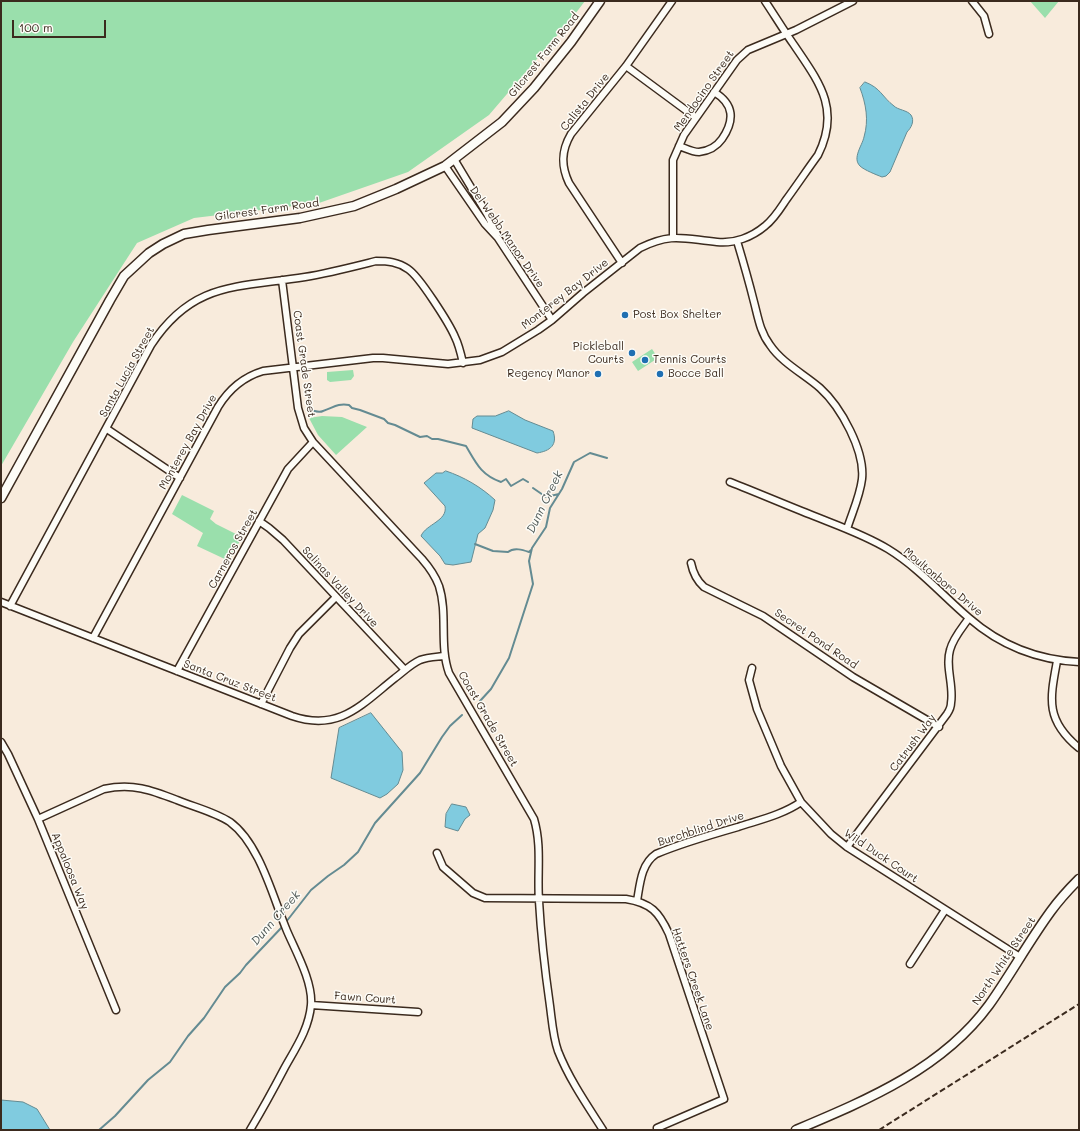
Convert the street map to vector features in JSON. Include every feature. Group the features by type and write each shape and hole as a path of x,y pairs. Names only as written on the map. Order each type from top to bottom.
{"main road":[{"name":"Gilcrest Farm Road","path":"1,498 117,288 128,273 149,253 162,244 184,234 300,218 354,206 396,189 445,166 502,122 534,88 571,42 600,1"},
{"name":"North White Street","path":"796,1130 874,1096 900,1082 927,1064 955,1042 989,1005 1051,911 1079,879"}],"street":[{"name":"Calista Drive","path":"622,263 569,183 562,160 565,144 571,134 626,66 672,1"},
{"name":"Monterey Bay Drive","path":"93,638 224,396 233,387 256,373 378,358 437,364 463,363 480,360 502,352 538,330 552,320 582,293 640,248 653,241 673,237 718,242 737,241 746,238 765,226 776,214 818,155 826,134 828,113 821,88 815,77 765,1"},
{"name":"Mendocino Street","path":"673,237 673,160 684,135 695,117 737,60 744,53 826,15 852,1"},
{"path":"972,1 984,16 989,34"},
{"path":"626,66 695,117"},
{"path":"679,146 690,151 705,151 718,144 728,131 731,121 730,111 726,102 721,96 714,92"},
{"path":"454,159 496,230 498,238"},
{"name":"Del Webb Manor Drive","path":"445,166 485,224 498,238 552,320"},
{"path":"737,241 760,326 767,340 775,352 820,388 831,399 845,420 856,447 860,458 862,478 859,494 847,529"},
{"name":"Santa Lucia Street","path":"10,606 107,429 151,345 177,314 199,299 222,289 246,284 325,273 387,261 409,270 419,281 455,335 463,363"},
{"name":"Coast Grade Street","path":"282,280 298,408 301,421 308,436 417,554 433,574 439,587 441,598 444,656 446,665 452,679 486,734 534,819 538,833 539,898 546,976 554,1032 558,1050 578,1091 603,1130"},
{"path":"107,429 180,478"},
{"name":"Carneros Street","path":"178,671 288,469 313,442"},
{"name":"Moultonboro Drive","path":"730,482 847,529 888,550 919,571 969,618 987,632 1010,646 1057,661 1079,662"},
{"name":"Salinas Valley Drive","path":"259,521 276,533 405,670"},
{"name":"Secret Pond Road","path":"691,563 698,582 704,587 763,616 853,677 939,727"},
{"path":"262,704 290,648 299,634 336,597"},
{"name":"Santa Cruz Street","path":"1,602 301,719 319,722 337,719 357,708 405,670 421,660 444,656"},
{"name":"Catrush Way","path":"847,847 939,727 947,714 951,703 951,686 948,663 950,650 955,637 969,618"},
{"path":"1057,661 1051,692 1055,719 1069,740 1079,748"},
{"name":"Wild Duck Court","path":"752,668 749,680 757,709 781,766 801,802 830,834 847,847 944,910 1020,957"},
{"name":"Appaloosa Way","path":"1,742 38,819 116,1010"},
{"path":"38,819 99,791 124,786 148,789 220,816 240,831 251,844 259,859 304,973 310,993 311,1005 307,1026 250,1130"},
{"name":"Burchblind Drive","path":"637,901 642,874 650,858 656,854 703,837 770,817 801,802"},
{"name":"Hatters Creek Lane","path":"437,853 443,868 472,893 485,898 626,899 637,901 646,905 662,920 724,1099 657,1128"},
{"path":"910,964 944,910"},
{"name":"Fawn Court","path":"311,1005 418,1012"}],"green space":[{"path":"1,1 585,1 489,115 408,172 319,203 194,218 137,243 73,342 1,466"},
{"path":"1030,1 1059,1 1045,18"},
{"name":"Tennis Courts","path":"652,349 658,358 638,371 632,362"},
{"path":"353,370 354,376 351,380 330,382 327,380 327,372"},
{"path":"322,416 342,417 367,427 336,455 318,435 309,418"},
{"path":"182,495 214,511 210,519 216,524 242,537 229,561 197,546 203,533 172,514"}],"water":[{"path":"865,82 875,87 890,103 909,113 913,120 890,172 886,176 882,177 862,168 857,159 866,131 867,118 860,88"},
{"path":"509,411 525,420 553,431 554,444 546,451 537,453 472,428 473,419 477,416 495,416"},
{"path":"446,471 472,483 495,500 493,510 485,528 478,534 471,562 453,565 445,564 440,556 421,536 427,528 440,519 445,511 445,506 424,483 436,473"},
{"path":"371,713 402,752 403,770 398,784 380,798 331,778 339,728"},
{"path":"452,804 466,807 470,815 465,819 458,831 445,827 446,814"},
{"path":"1,1100 23,1102 37,1109 50,1130 1,1130"}],"waterway":[{"path":"310,410 320,412 338,405 349,405 352,408 384,419 388,423 420,437 427,436 432,439 438,439 466,446 480,468 488,476 494,479 501,482 506,479 511,486 523,479 528,482"},
{"name":"Dunn Creek","path":"480,701 491,689 509,658 533,584 529,561 532,548 546,527 550,508 562,489 574,462 590,453 607,458"},
{"path":"533,488 546,497 559,494"},
{"path":"475,544 493,551 508,552 516,549 529,552 531,550"},
{"name":"Dunn Creek","path":"286,922 311,890 344,865 358,852 375,823 420,773 442,737 450,726 462,715"},
{"name":"Dunn Creek","path":"99,1130 115,1116 148,1080 170,1062 188,1036 204,1018 225,987 240,973 283,926"}],"railway":[{"path":"879,1130 1079,1004"}],"place":[{"name":"Post Box Shelter","path":"625,315"},
{"name":"Pickleball Courts","path":"632,353"},
{"name":"Tennis Courts","path":"645,360"},
{"name":"Regency Manor","path":"598,374"},
{"name":"Bocce Ball","path":"660,374"}]}
